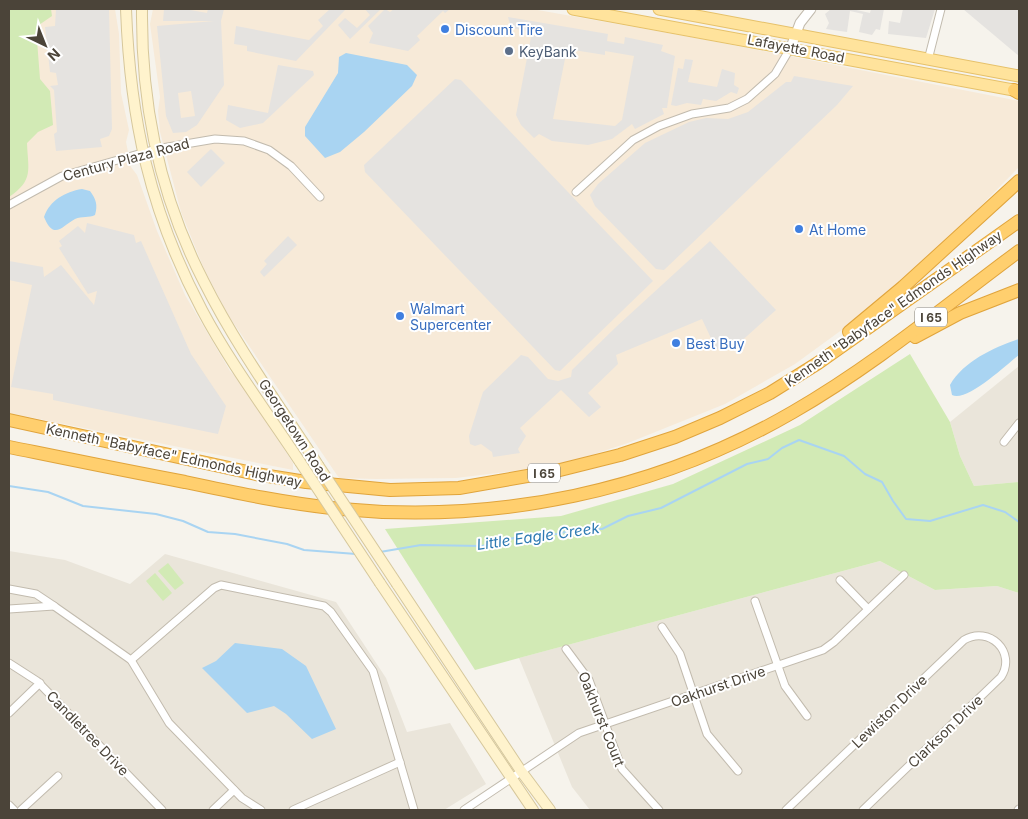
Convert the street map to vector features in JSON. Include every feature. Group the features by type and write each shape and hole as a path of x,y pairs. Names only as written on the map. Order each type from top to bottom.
{"highway":[{"path":"728,414 784,380 853,329 903,287 1019,181"},
{"name":"Kenneth \"Babyface\" Edmonds Highway","path":"9,420 256,474 306,482 390,490 459,488 583,465 649,446 728,414 770,392 818,363 1019,221"},
{"name":"Kenneth \"Babyface\" Edmonds Highway","path":"9,447 262,498 343,509 477,511 567,498 665,470 758,431 843,382 1019,251"},
{"path":"843,382 960,313 1019,290"}],"main road":[{"name":"Georgetown Road","path":"126,9 131,85 142,152 161,218 191,288 222,344 380,583 516,775 550,810"},
{"name":"Georgetown Road","path":"142,9 144,75 156,149 177,222 207,288 255,369 397,584 516,775 533,810"},
{"name":"Lafayette Road","path":"573,9 791,47 1017,91"},
{"name":"Lafayette Road","path":"660,9 1019,76"}],"street":[{"path":"576,192 633,140 659,126 692,114 729,108 747,99 775,74 791,47 800,23 811,9"},
{"path":"928,60 941,9"},
{"name":"Century Plaza Road","path":"9,205 62,176 142,152 205,139 250,142 266,148 284,160 320,197"},
{"path":"1004,442 1019,424"},
{"name":"Oakhurst Drive","path":"464,810 571,737 778,666 829,646 904,575"},
{"path":"840,580 868,609"},
{"path":"131,660 218,586 224,585 321,605 330,611 372,668 414,810"},
{"path":"9,589 36,594 131,660 169,724 234,790 248,803 261,810"},
{"path":"754,601 789,693 807,716"},
{"path":"9,609 54,606"},
{"path":"662,627 680,654 707,734 738,771"},
{"name":"Lewiston Drive","path":"786,810 964,640 982,635 999,644"},
{"name":"Clarkson Drive","path":"862,810 1000,678 1006,661 1004,651 999,644"},
{"name":"Oakhurst Court","path":"566,649 588,677 622,769 659,810"},
{"name":"Candletree Drive","path":"9,663 26,672 40,683 162,810"},
{"path":"9,713 40,683"},
{"path":"293,810 400,762"},
{"path":"21,810 58,776"},
{"path":"213,810 234,790"},
{"path":"9,805 14,810"}],"shaded area":[{"path":"9,9 115,9 119,34 121,93 129,130 126,142 131,167 137,175 157,231 185,295 230,371 240,381 293,463 293,470 9,413"},
{"path":"56,9 109,9 112,129 109,136 100,139 102,147 56,151 54,134 57,132 54,90 50,86 58,85 56,73 50,72 45,27 55,26"},
{"path":"153,9 532,9 696,38 1019,101 1019,167 975,212 865,313 795,364 725,404 628,443 576,460 538,468 456,478 339,478 228,315 204,269 181,212 160,132 158,111 160,97 150,24"},
{"path":"164,9 185,9 207,13 208,9 224,9 221,21 224,85 197,125 186,132 173,133 166,116 157,26 214,21 163,21","holes":["191,91 195,116 181,118 178,93"]},
{"path":"330,9 346,9 296,61 247,51 247,46 234,44 236,26 309,40 323,26 318,20"},
{"path":"365,9 381,9 350,39 338,25 345,18 357,28 370,15"},
{"path":"385,9 390,12 394,9 450,9 445,13 443,11 417,36 420,40 408,51 369,43 373,33 368,26"},
{"path":"831,9 852,9 870,13 871,9 884,9 880,30 876,29 872,35 859,32 863,14 850,11 847,32 826,29 829,23 825,14"},
{"path":"903,9 935,9 926,38 888,34 889,21 900,23"},
{"path":"963,9 1019,9 1019,56"},
{"path":"508,17 608,34 607,41 624,44 625,37 663,45 661,51 675,56 667,108 662,108 664,114 635,129 632,124 612,139 588,145 552,141 539,134 534,138 521,125 516,115 532,32 511,28","holes":["567,49 605,55 605,51 634,56 622,120 615,126 553,119"]},
{"path":"685,59 693,60 688,82 717,87 722,69 735,73 734,85 739,88 737,94 731,92 716,101 703,99 701,105 687,103 676,106 671,105 678,68 683,69"},
{"path":"278,65 313,71 314,75 263,123 240,128 226,120 228,105 268,113"},
{"path":"794,76 853,86 837,105 664,270 656,269 595,206 590,195 598,184 645,143 689,122 706,118 728,119 748,112 786,82 791,82"},
{"path":"455,79 461,80 653,281 560,371 555,370 365,172 364,165"},
{"path":"211,149 225,163 201,187 187,172"},
{"path":"87,223 134,235 136,243 141,241 191,354 226,406 218,434 53,400 53,394 11,387 32,285 9,280 9,261 43,267 44,277 61,265 94,305 97,291 88,294 59,248 62,246 59,241 78,226 85,233"},
{"path":"288,236 297,245 264,277 260,272 267,264 264,261"},
{"path":"710,241 776,310 737,345 716,349 702,319 616,355 618,364 588,393 601,407 589,417 561,390 520,428 526,436 518,449 520,453 493,457 492,452 481,444 475,446 470,444 469,436 483,392 521,355 528,357 548,379 558,381 571,377 572,370"},
{"path":"1019,366 1019,482 974,486 960,456 950,422"},
{"path":"9,551 65,560 130,584 165,554 336,602 386,678 407,732 450,723 486,784 444,810 9,810"},
{"path":"880,561 935,590 997,586 1019,593 1019,810 590,810 572,787 519,658"}],"green space":[{"path":"9,9 51,9 52,16 36,27 40,79 50,91 53,125 38,132 27,143 28,174 26,180 9,197"},
{"path":"910,354 950,422 960,456 974,486 1019,482 1019,593 997,586 935,590 880,561 475,670 385,529 561,516 673,484 800,425"},
{"path":"168,563 184,583 175,590 158,571"},
{"path":"155,573 172,593 163,601 146,581"}],"water":[{"path":"346,53 407,65 417,75 412,86 364,132 340,152 325,158 305,136 305,127 338,73 339,57"},
{"path":"82,189 90,191 94,197 96,202 95,215 75,219 58,230 51,228 44,217 50,206 64,195"},
{"path":"1019,339 1019,355 967,394 952,395 950,385 971,362 989,351"},
{"path":"235,643 282,649 306,666 336,729 312,739 286,714 274,706 247,713 202,668 216,661"}],"waterway":[{"name":"Little Eagle Creek","path":"380,552 421,545 482,546 522,536 557,534 578,529 602,529 628,516 661,508 747,464 768,459 782,448 799,440 844,456 865,474 882,482 906,519 930,521 983,505 1005,512 1019,522"},
{"name":"Little Eagle Creek","path":"9,486 48,492 83,506 156,514 183,521 208,532 235,534 287,544 304,550 356,554"}],"place":[{"name":"Discount Tire","path":"445,29"},
{"name":"KeyBank","path":"509,51"},
{"name":"At Home","path":"799,229"},
{"name":"Walmart Supercenter","path":"400,316"},
{"name":"Best Buy","path":"676,343"}]}
